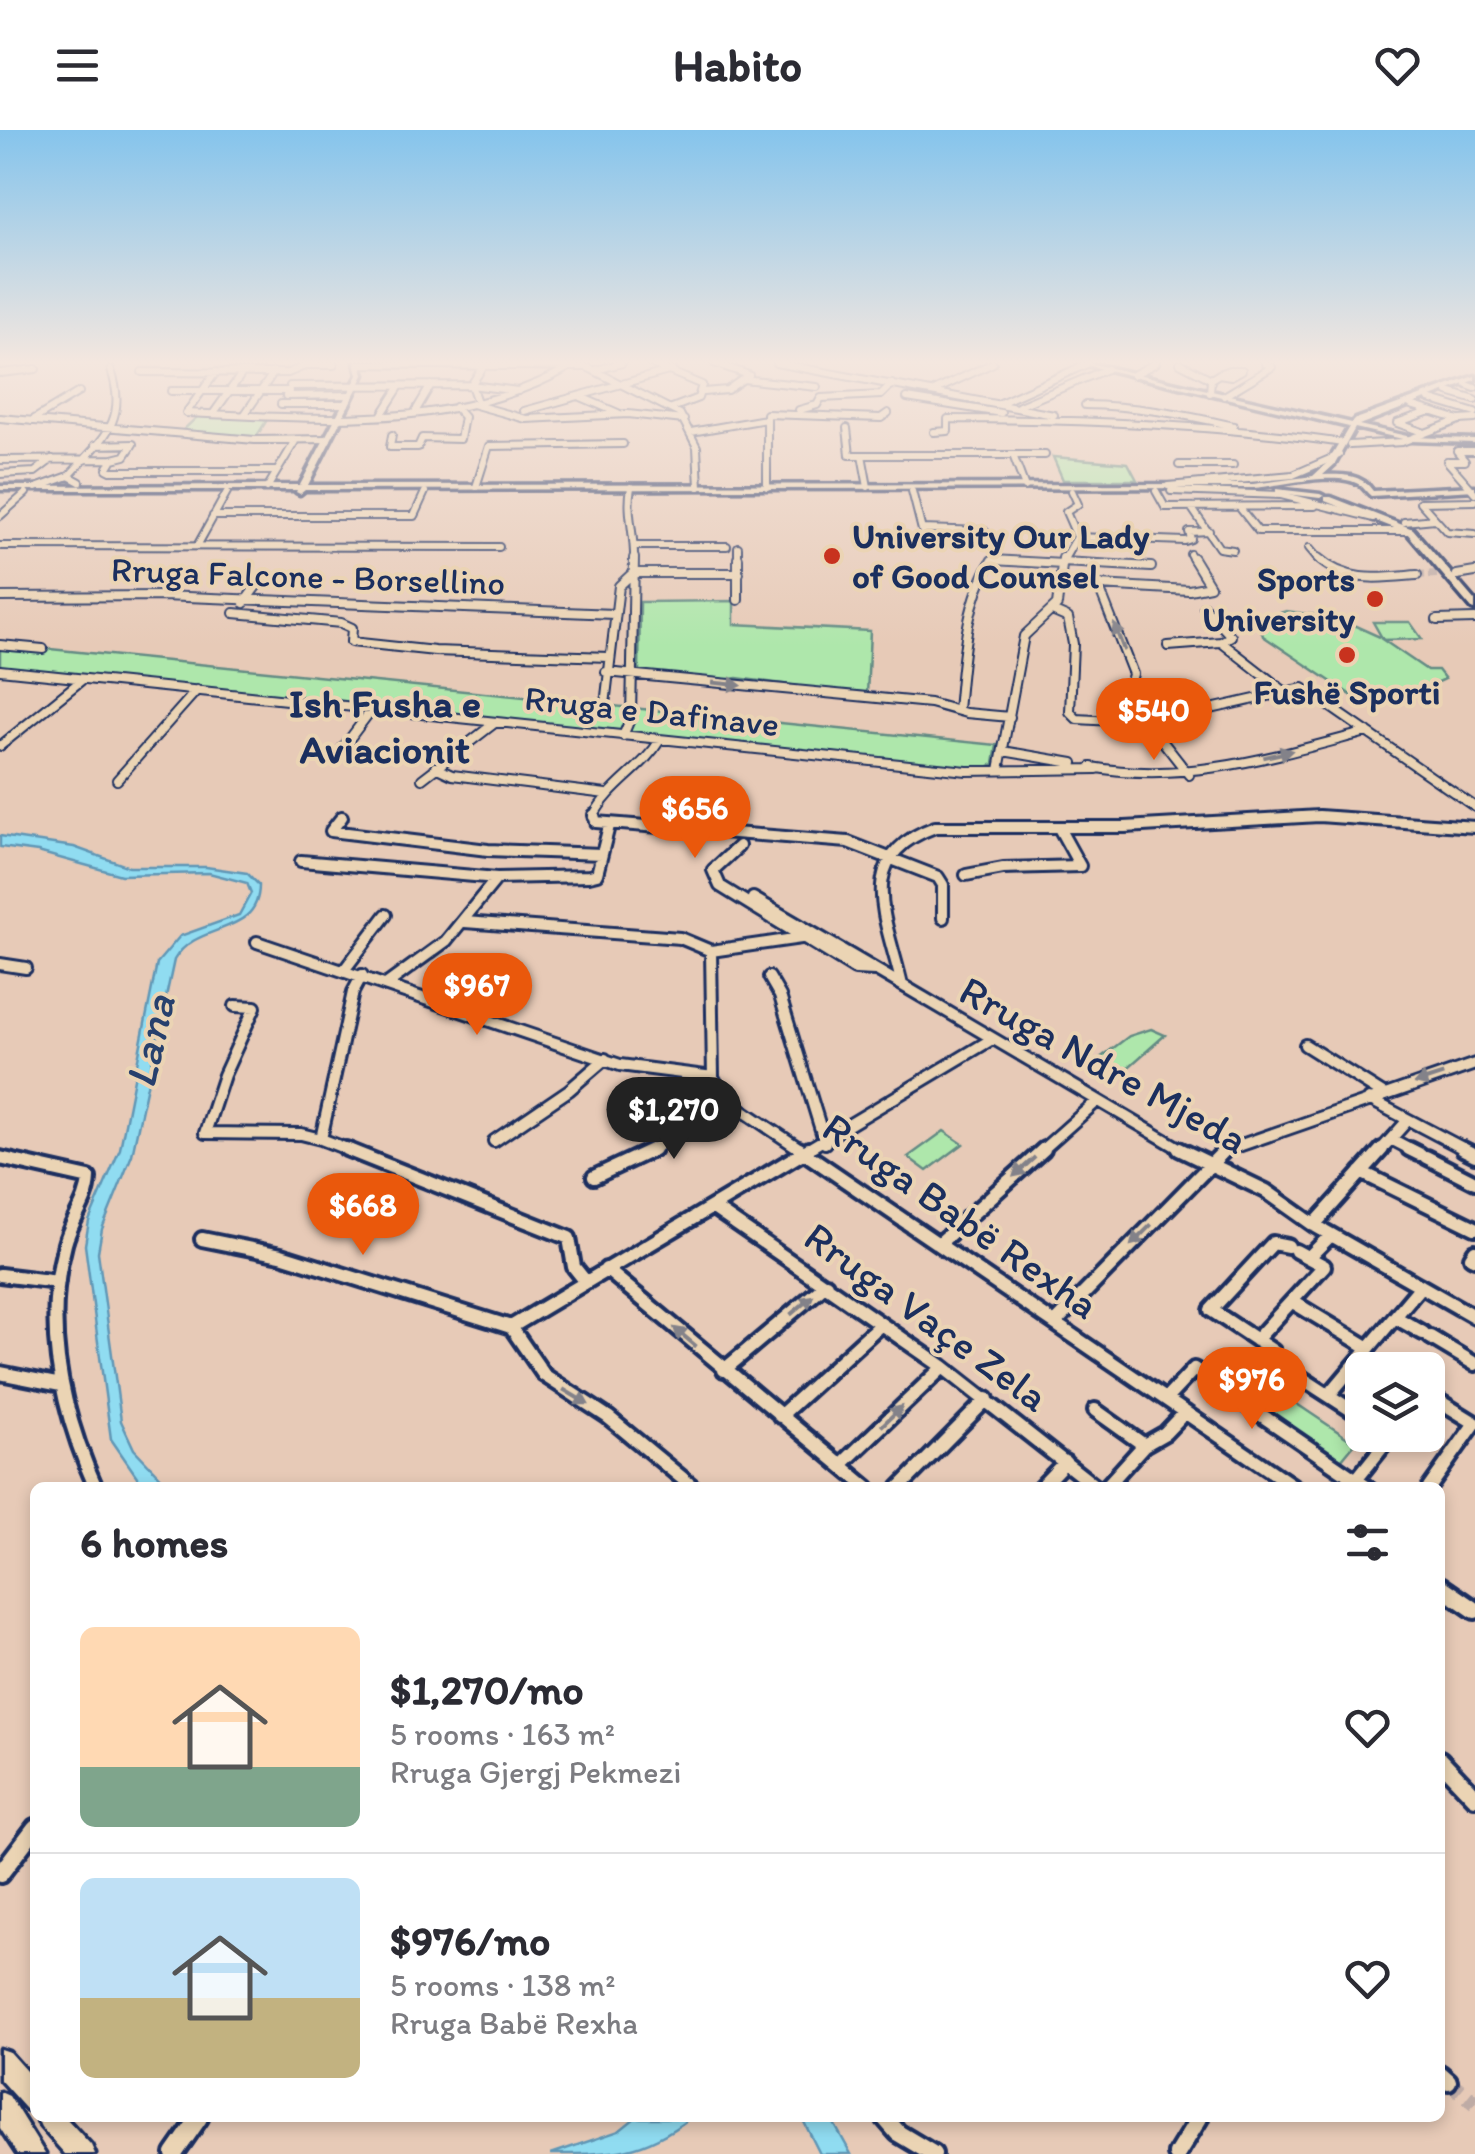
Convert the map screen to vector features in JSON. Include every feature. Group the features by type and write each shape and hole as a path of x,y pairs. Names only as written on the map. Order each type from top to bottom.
{"main road":[{"path":"301,490 318,457"},
{"path":"1337,457 1306,488 1324,500 1474,490"},
{"path":"1345,457 1345,466 1371,489 1370,496 1381,510 1407,526 1475,607"},
{"path":"0,490 24,495 225,496 301,490 476,487 1072,491 1357,480"},
{"path":"0,490 266,488 424,495 699,487 1268,490 1324,500 1407,526"},
{"path":"1447,574 1475,596"},
{"path":"0,2061 30,2094"},
{"path":"0,2105 32,2154"},
{"path":"54,2122 82,2154"}],"street":[{"path":"0,460 119,457"},
{"path":"266,488 285,457"},
{"path":"476,487 485,457"},
{"path":"698,457 699,487"},
{"path":"767,457 767,487"},
{"path":"862,457 868,487"},
{"path":"1014,457 1025,486"},
{"path":"1170,488 1191,482 1288,478 1333,457"},
{"path":"1462,457 1465,461 1447,461 1474,490"},
{"path":"36,488 69,476 82,459"},
{"path":"114,459 107,468 277,471"},
{"path":"0,474 32,474 44,470 52,460"},
{"path":"1191,482 1179,465 1236,462 1232,482"},
{"path":"69,476 80,482"},
{"path":"624,736 631,708 634,546 626,514 630,489"},
{"path":"1156,490 1165,508 1324,500"},
{"path":"912,491 926,546"},
{"path":"1072,491 1078,505 1066,512 1077,537"},
{"path":"0,516 24,495"},
{"path":"213,516 414,516 424,495"},
{"path":"198,546 225,496"},
{"path":"1473,503 1420,502 1449,533 1475,530"},
{"path":"1191,507 1219,548 1233,550"},
{"path":"1238,507 1258,532 1407,526 1435,519"},
{"path":"922,529 985,531"},
{"path":"1077,537 1097,541 1186,541 1191,539 1189,532 1209,531"},
{"path":"1000,770 1024,636 1052,612 1063,583 1067,548 1077,537"},
{"path":"0,546 498,547"},
{"path":"634,546 738,547 738,600"},
{"path":"1308,548 1324,568 1342,576 1417,575"},
{"path":"1190,554 1212,585 1196,598"},
{"path":"958,710 965,640 980,581 992,560 1151,568"},
{"path":"605,706 606,672 621,582 634,572 739,573"},
{"path":"1447,574 1475,572"},
{"path":"260,581 234,613 341,623 352,628 352,642 435,651 608,657"},
{"path":"1063,583 1196,598 1231,636 1222,642 1168,646"},
{"path":"1098,585 1133,674 1125,692 1189,775"},
{"name":"Rruga Falcone - Borsellino","path":"0,597 248,600 614,614"},
{"path":"1052,612 1066,615 1073,644 1072,714 1089,721 1150,723 1307,689 1475,807"},
{"path":"1437,620 1475,620"},
{"path":"1222,642 1284,691"},
{"path":"0,645 43,650"},
{"name":"Rruga e Dafinave","path":"0,670 966,771 1098,769"},
{"path":"606,672 930,703 1010,717"},
{"path":"0,746 83,678"},
{"path":"117,780 197,690"},
{"path":"342,749 372,708"},
{"path":"422,779 496,722"},
{"path":"1003,751 1148,776 1189,775 1367,732"},
{"path":"660,740 648,762 606,794 593,816 609,826 640,823 741,836 818,838 889,856 913,836 935,828 1059,828 1319,816 1475,827"},
{"path":"436,767 452,775 606,794"},
{"path":"342,817 331,832 488,850 602,854"},
{"path":"300,861 497,878 596,874 609,826"},
{"path":"966,875 1003,868 1080,866 1059,828"},
{"path":"739,846 712,870 719,879 902,985"},
{"name":"Rruga Ndre Mjeda","path":"942,918 942,881 889,856 879,874 879,894 902,985 989,1041 1209,1166 1266,1191 1314,1225 1475,1317"},
{"path":"387,984 465,922 497,878"},
{"path":"719,879 720,886 854,969 875,970"},
{"path":"345,969 386,915"},
{"path":"465,922 696,942 711,951 801,938"},
{"path":"256,942 634,1069 713,1077"},
{"name":"Rruga Babë Rexha","path":"711,951 713,1077 726,1099 941,1242 1287,1482"},
{"path":"0,964 26,968"},
{"path":"321,1139 353,992 362,975"},
{"path":"769,977 780,996 824,1143"},
{"path":"235,1006 255,1008 224,1075 205,1133 301,1134 321,1139 569,1238 574,1267 586,1282"},
{"path":"511,1327 989,1041"},
{"path":"1305,1045 1384,1094"},
{"path":"494,1141 569,1090 605,1059"},
{"path":"1055,1323 1236,1143 1475,1064"},
{"path":"594,1176 648,1153 726,1099"},
{"path":"1369,1099 1475,1155"},
{"path":"941,1242 1096,1102"},
{"path":"1314,1225 1408,1120"},
{"path":"1391,1138 1475,1182"},
{"path":"0,1158 89,1178 87,1195 66,1240 58,1282 61,1385 94,1482"},
{"path":"1362,1172 1475,1228"},
{"name":"Rruga Vaçe Zela","path":"712,1207 987,1399 1090,1482"},
{"path":"1298,1251 1331,1235"},
{"path":"202,1240 281,1255 511,1327 544,1376 608,1417 687,1482"},
{"path":"1242,1402 1272,1367 1273,1351 1256,1340 1211,1310 1273,1243 1324,1266 1256,1340"},
{"path":"1475,1251 1471,1257 1475,1259"},
{"path":"606,1270 861,1482"},
{"path":"0,1274 58,1282"},
{"path":"724,1370 826,1284"},
{"path":"1329,1395 1421,1286"},
{"path":"1293,1302 1369,1348"},
{"path":"1396,1316 1475,1364"},
{"path":"780,1416 881,1324"},
{"path":"841,1465 943,1367"},
{"path":"1272,1367 1345,1406"},
{"path":"1166,1399 1194,1369 1359,1482"},
{"path":"0,1374 61,1385"},
{"path":"905,1482 987,1399"},
{"path":"1433,1482 1475,1423 1445,1404"},
{"path":"1096,1410 1144,1445"},
{"path":"1110,1482 1144,1445 1166,1433 1184,1412"},
{"path":"1363,1482 1381,1452"},
{"path":"1046,1482 1065,1462"},
{"path":"1445,1589 1475,1610"},
{"path":"1445,1763 1468,1779 1475,1797"},
{"path":"0,1874 30,1835"},
{"path":"174,2154 197,2122"},
{"path":"889,2122 933,2154"},
{"path":"1177,2154 1197,2122"}],"green space":[{"path":"1053,457 1128,463 1137,480 1063,480"},
{"path":"734,601 734,624 870,631 867,695 737,678 639,671 640,602"},
{"name":"Fushë Sporti","path":"1286,611 1338,618 1382,638 1373,622 1410,622 1422,639 1383,640 1427,670 1438,670 1445,679 1404,698 1357,699 1263,636 1260,625 1270,616"},
{"path":"0,647 997,745 994,764 982,769 0,667"},
{"path":"1151,1029 1165,1035 1122,1073 1099,1059 1129,1036"},
{"path":"944,1131 963,1144 927,1171 908,1157"},
{"path":"1270,1386 1345,1436 1348,1452 1341,1460 1255,1403"}],"water":[{"name":"Lana","path":"0,836 74,847 129,867 206,867 247,873 259,885 249,913 184,947 174,960 132,1155 102,1229 98,1252 121,1421 134,1449 165,1482 141,1482 111,1439 85,1245 89,1221 120,1149 157,963 180,936 239,915 251,893 247,883 209,873 121,875 38,852 0,847"},
{"path":"630,2122 684,2122 657,2139 626,2150 551,2154 619,2131"},
{"path":"804,2122 833,2122 851,2154 820,2154"}],"tunnel":[{"path":"1417,575 1437,574"},
{"path":"1448,2081 1475,2103"}],"place":[{"name":"University Our Lady of Good Counsel","path":"832,556"},
{"name":"Sports University","path":"1375,599"},
{"name":"Fushë Sporti","path":"1347,655"}],"district":[{"name":"Ish Fusha e Aviacionit","path":"385,726"}]}
